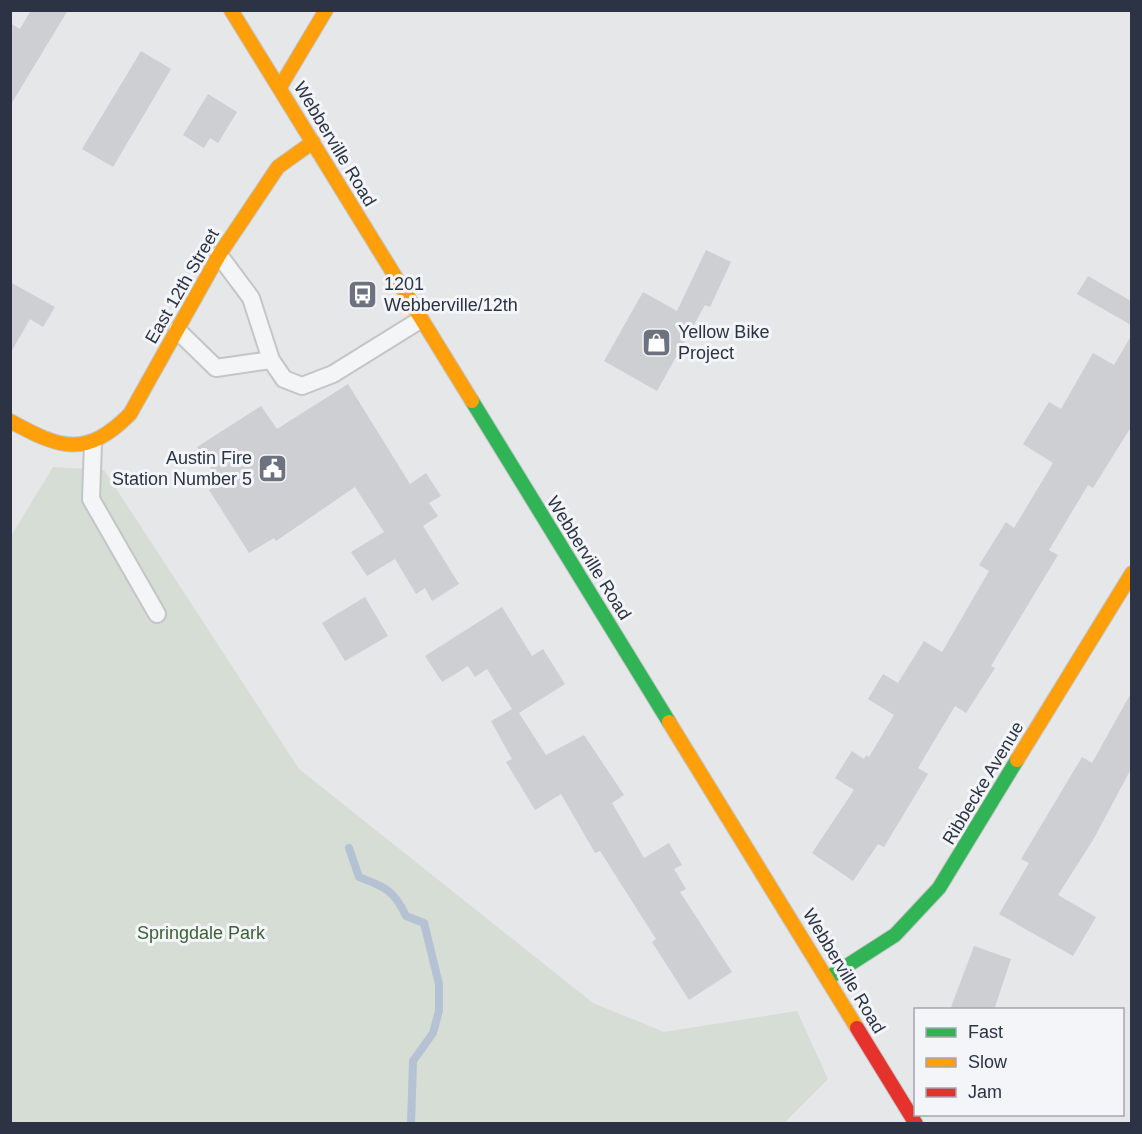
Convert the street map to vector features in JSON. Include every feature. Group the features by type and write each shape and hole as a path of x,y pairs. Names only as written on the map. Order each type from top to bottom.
{"street":[{"name":"Webberville Road","path":"231,10 916,1124"},
{"path":"280,87 326,10"},
{"name":"East 12th Street","path":"89,444 115,431 130,414 219,255 278,167 313,142"},
{"path":"10,421 47,442 64,446 89,444"},
{"name":"Ribbecke Avenue","path":"828,978 896,936 939,888 1131,573"}],"lane":[{"path":"219,255 251,298 271,360 284,379 302,386 333,374 420,320"},
{"path":"177,330 216,368 271,360"},
{"path":"89,444 91,500 157,614"}],"green space":[{"name":"Springdale Park","path":"53,467 104,470 299,769 593,1003 664,1032 797,1011 828,1079 784,1123 11,1123 11,536"}],"building":[{"path":"31,10 68,10 10,106 10,23 20,29"},
{"path":"141,51 171,69 113,167 82,149"},
{"path":"208,94 237,112 218,143 210,138 204,148 183,135"},
{"path":"706,250 731,262 710,307 705,305 657,391 604,361 643,292 677,311"},
{"path":"1088,276 1131,301 1131,325 1077,294"},
{"path":"10,282 55,307 43,327 30,319 10,354"},
{"path":"1131,336 1131,427 1093,488 1088,485 1049,550 1058,555 991,666 995,668 966,713 955,706 918,768 928,774 884,847 878,844 853,881 812,853 854,790 835,778 852,751 864,759 866,755 869,757 894,715 868,699 883,674 898,683 924,641 942,652 989,571 979,565 1006,522 1014,528 1053,463 1023,444 1049,402 1061,409 1093,353 1114,365"},
{"name":"Austin Fire Station Number 5","path":"348,384 410,484 426,473 441,496 429,503 438,516 423,526 459,584 432,601 425,588 416,594 395,559 367,576 351,552 384,532 355,487 276,541 274,538 249,553 209,490 218,485 214,479 217,478 197,447 261,406 277,429"},
{"path":"365,597 388,636 345,661 322,623"},
{"path":"502,607 532,656 543,649 565,684 519,713 546,755 584,735 624,795 612,803 644,858 669,843 682,865 674,869 686,889 680,892 732,972 689,1000 652,942 656,939 600,851 595,853 561,794 535,810 506,762 512,759 491,721 512,709 487,669 475,677 468,666 442,682 425,656"},
{"path":"1131,693 1131,769 1093,840 1058,895 1096,917 1073,956 999,914 1029,863 1021,859 1082,757 1092,763"},
{"path":"974,946 1011,959 995,1008 951,1008"}],"waterway":[{"path":"349,848 359,877 388,890 406,916 424,923 439,984 439,1011 433,1033 413,1061 411,1124"}],"traffic: fast":[{"path":"472,401 669,722"},
{"path":"828,978 895,935 939,888 1017,760"}],"traffic: slow":[{"path":"231,10 472,401"},
{"path":"280,87 326,10"},
{"path":"10,421 44,438 73,445 100,438 130,414 219,255 278,167 313,142"},
{"path":"1017,760 1132,573"},
{"path":"669,722 857,1028"}],"traffic: jam":[{"path":"857,1028 916,1124"}],"place":[{"name":"1201 Webberville/12th","path":"363,294"},
{"name":"Yellow Bike Project","path":"657,342"},
{"name":"Austin Fire Station Number 5","path":"273,468"}]}
